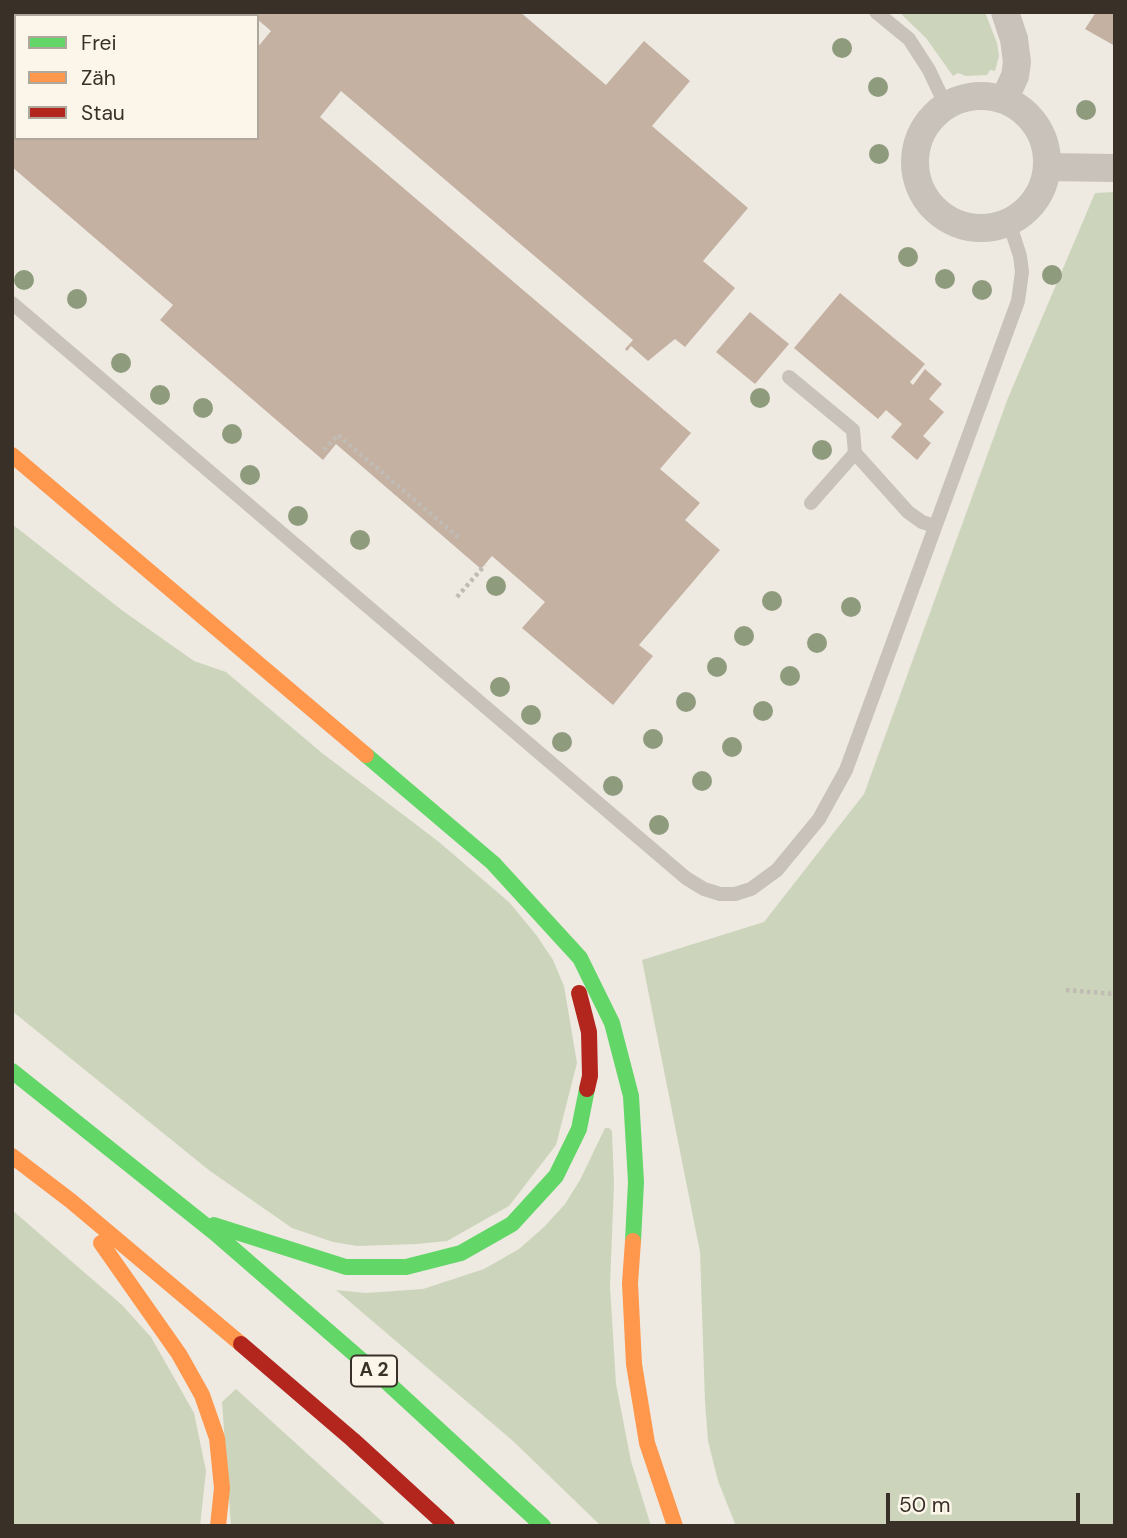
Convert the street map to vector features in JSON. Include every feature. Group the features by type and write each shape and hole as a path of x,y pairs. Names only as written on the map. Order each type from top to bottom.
{"highway":[{"path":"12,455 493,863 580,958 612,1023 631,1096 635,1182 630,1283 634,1364 647,1443 676,1526"},
{"path":"125,571 269,673"},
{"path":"200,1221 346,1266 358,1267 406,1267 461,1252 512,1224 556,1176 579,1129 590,1076 589,1032 576,983 549,924"},
{"name":"A 2","path":"12,1071 200,1221 389,1384 543,1526"},
{"path":"12,1156 71,1201 211,1317 447,1526"},
{"path":"71,1201 179,1354 202,1395 217,1438 222,1488 218,1526"}],"street":[{"path":"1004,100 1015,76 1017,62 1014,39 1005,12"},
{"path":"982,96 1004,100 1030,118 1040,132 1047,167 1032,204 1009,222 988,228 966,226 946,218 929,203 919,184 915,162 919,140 929,121 946,106 963,98 982,96"},
{"path":"1047,167 1115,168"}],"lane":[{"path":"876,12 909,39 929,70 946,106"},
{"path":"12,303 686,878 704,889 720,894 735,894 751,889 777,870 819,819 846,770 1018,301 1022,272 1009,222"},
{"path":"789,377 853,430 855,453 908,512 922,522 935,526"},
{"path":"811,503 855,453"}],"path":[{"path":"322,440 324,450 338,435 458,537"},
{"path":"457,597 485,565"},
{"path":"1066,990 1115,994"}],"green space":[{"path":"899,12 985,12 997,43 999,56 995,71 990,70 987,75 966,76 958,73 953,76 926,38"},
{"path":"1115,192 1115,1526 736,1526 718,1481 708,1441 700,1252 642,960 764,922 864,794 1008,398 1095,193"},
{"path":"12,524 123,611 194,661 226,672 322,753 439,842 510,903 537,936 553,960 564,986 577,1063 556,1145 509,1206 447,1241 357,1246 333,1242 292,1228 210,1171 12,1011"},
{"path":"605,1128 612,1131 614,1184 610,1286 616,1384 631,1461 651,1526 601,1526 513,1441 336,1290 366,1293 423,1289 484,1269 519,1249 565,1204"},
{"path":"12,1210 121,1304 151,1337 194,1413 206,1471 200,1526 12,1526"},
{"path":"236,1389 387,1526 231,1526 222,1402"}],"building":[{"path":"12,12 149,14 14,14 14,140 259,140 259,46 271,31 259,21 259,14 249,12 520,12 606,85 644,41 690,81 652,126 748,208 703,261 735,288 685,347 675,339 648,361 631,346 627,351 625,349 633,340 341,91 320,117 691,433 660,469 700,503 685,520 720,550 639,645 653,656 613,705 522,628 545,602 492,556 481,569 336,444 323,460 160,320 173,305 12,167"},
{"path":"1096,12 1115,12 1115,46 1085,29"},
{"path":"840,293 925,364 910,382 913,385 925,369 942,384 929,399 944,412 923,436 931,443 917,460 891,437 902,424 886,410 878,419 794,348"},
{"path":"750,312 789,344 755,384 716,352"}],"traffic: fast":[{"path":"366,755 493,863 580,958 612,1023 631,1096 636,1182 633,1241"},
{"path":"12,1071 215,1233 389,1384 543,1526"},
{"path":"214,1225 346,1267 406,1267 461,1253 512,1224 556,1176 579,1129 587,1089"}],"traffic: slow":[{"path":"12,455 366,755"},
{"path":"12,1156 71,1201 241,1344"},
{"path":"633,1241 630,1283 634,1364 647,1443 675,1526"},
{"path":"101,1243 179,1354 202,1395 217,1438 222,1488 218,1526"}],"traffic: jam":[{"path":"579,993 589,1032 590,1076 587,1089"},
{"path":"241,1344 353,1440 447,1526"}]}
